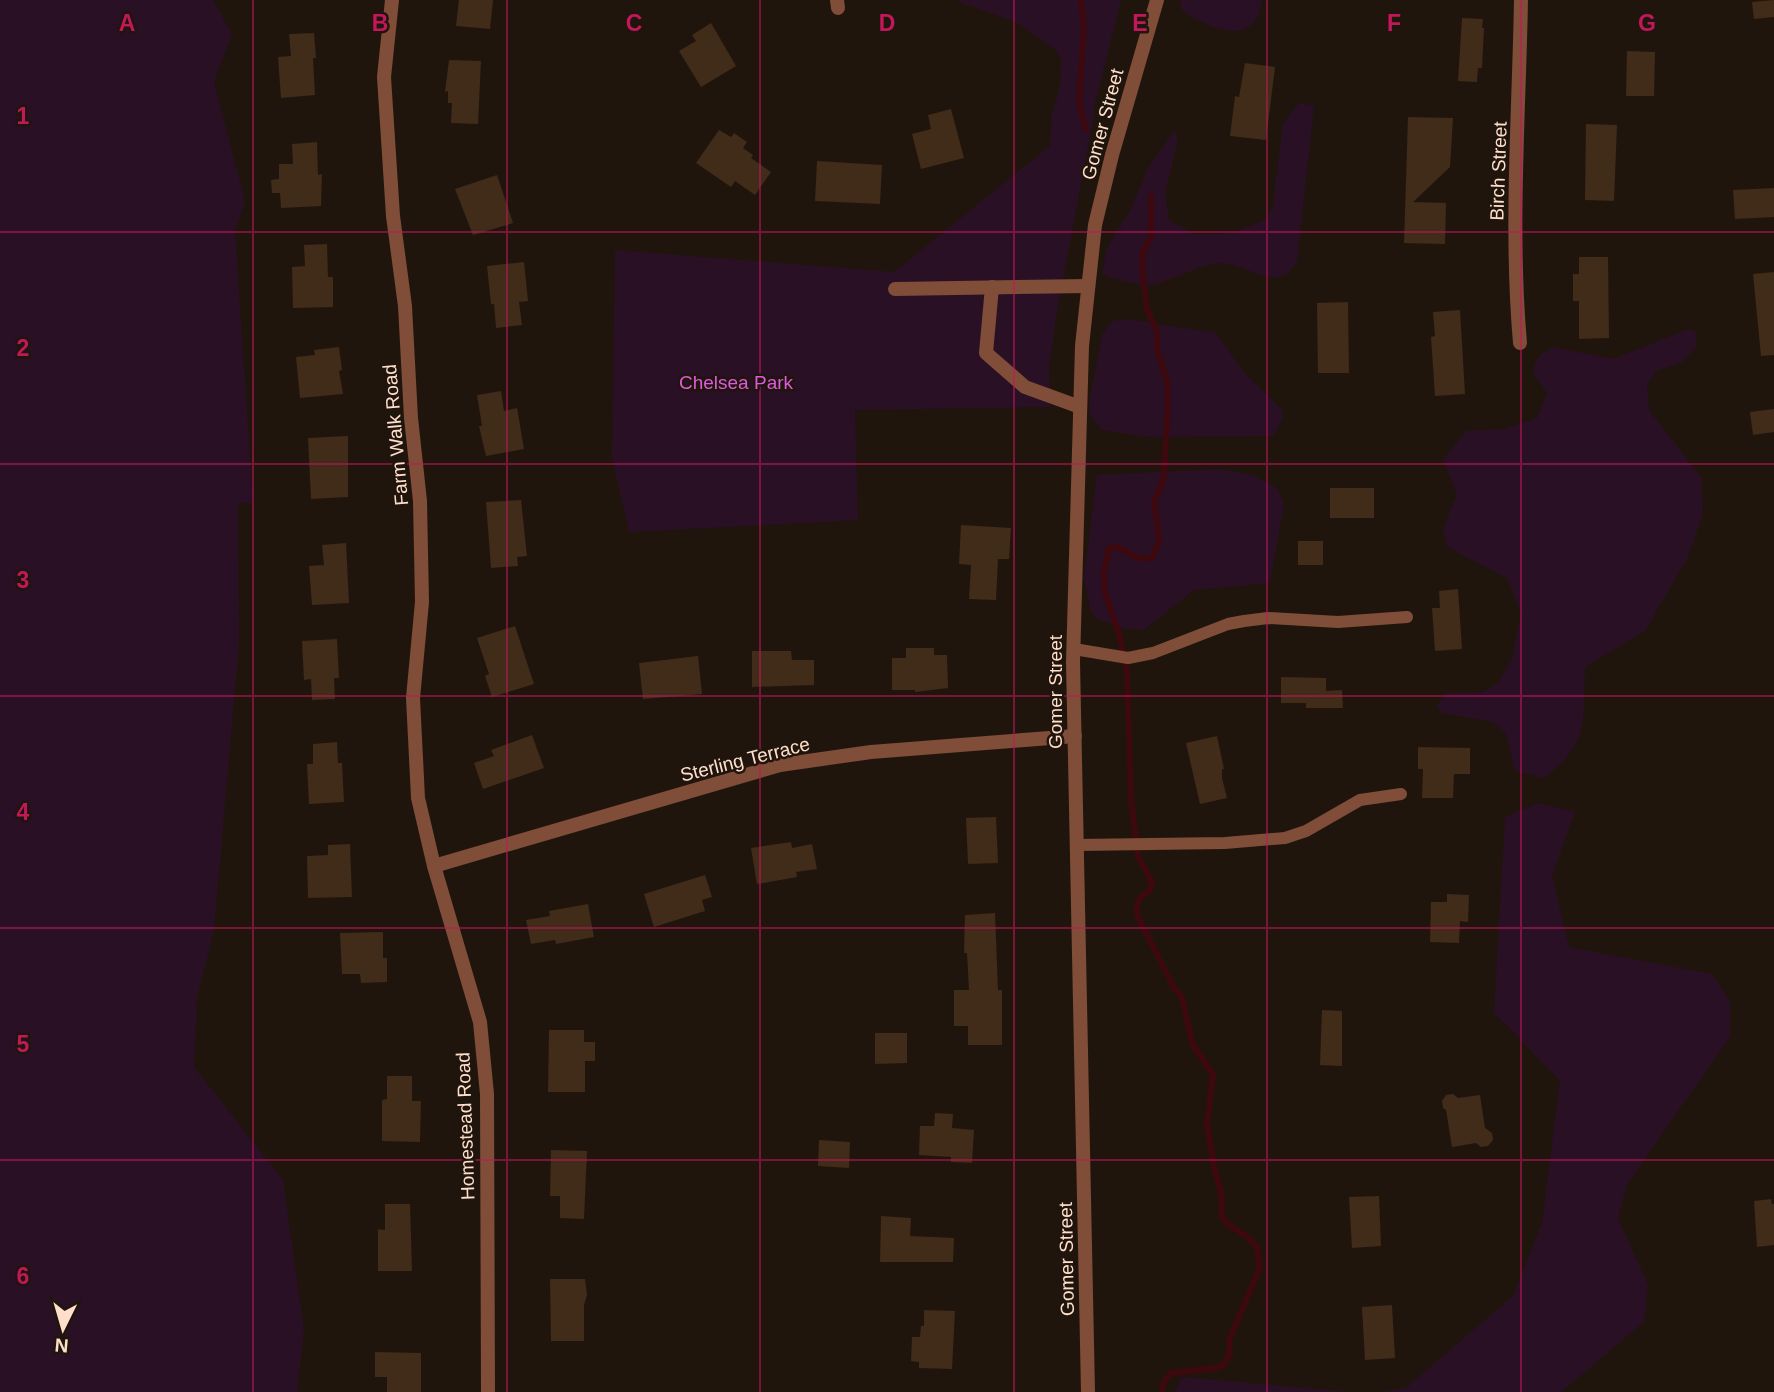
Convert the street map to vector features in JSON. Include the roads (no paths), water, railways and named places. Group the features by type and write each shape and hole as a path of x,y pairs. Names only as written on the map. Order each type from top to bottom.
{"street":[{"name":"Farm Walk Road","path":"392,0 384,77 393,216 405,306 411,418 420,501 422,602 414,698 418,798 434,866"},
{"name":"Gomer Street","path":"1088,1392 1073,649 1082,346 1095,225 1157,0"},
{"name":"Birch Street","path":"1520,343 1515,289 1515,242 1521,0"},
{"path":"895,289 1088,286"},
{"path":"992,287 986,353 1025,387 1080,407"},
{"name":"Sterling Terrace","path":"434,866 780,765 871,752 1074,736"},
{"name":"Homestead Road","path":"434,866 480,1022 487,1094 488,1392"}],"lane":[{"path":"1073,649 1128,658 1153,653 1228,624 1244,621 1268,618 1338,622 1407,617"},
{"path":"1077,845 1225,843 1285,838 1306,831 1360,800 1401,794"}],"waterway":[{"path":"1081,0 1084,27 1079,104 1086,129"},
{"path":"1151,196 1151,237 1143,251 1142,268 1147,309 1157,332 1157,349 1167,381 1168,398 1164,476 1154,499 1159,542 1152,558 1147,559 1117,547 1109,549 1104,572 1105,593 1119,634 1127,672 1131,799 1138,857 1152,882 1150,890 1139,900 1137,915 1174,988 1182,997 1192,1043 1213,1075 1207,1125 1221,1192 1222,1217 1257,1247 1260,1268 1229,1340 1230,1352 1225,1364 1216,1368 1171,1373 1163,1383 1162,1392"}],"park label":[{"name":"Chelsea Park","path":"736,382"}]}
